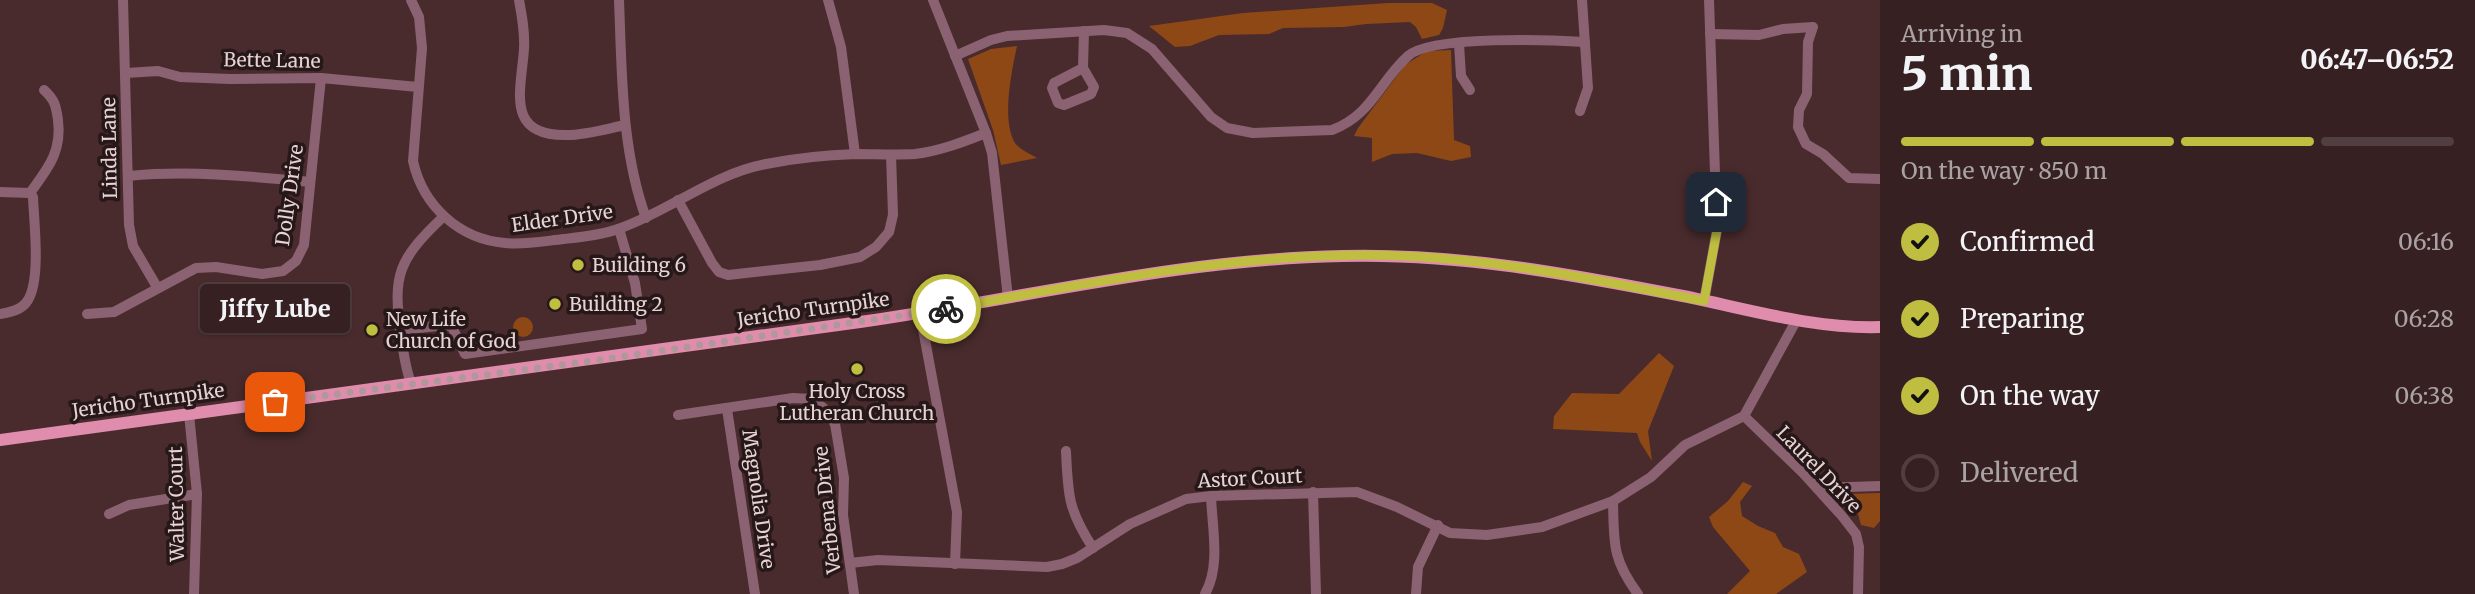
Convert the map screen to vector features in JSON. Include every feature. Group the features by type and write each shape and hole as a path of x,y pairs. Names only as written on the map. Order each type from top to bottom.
{"main road":[{"name":"Jericho Turnpike","path":"0,440 598,360 920,313 1230,263 1291,258 1364,255 1511,265 1797,321 1880,327"}],"street":[{"name":"Linda Lane","path":"123,0 129,225 133,246 157,288"},
{"name":"Elder Drive","path":"411,0 419,17 422,48 414,161 417,179 427,198 443,217 472,236 506,243 550,241 619,229 646,218 726,175 765,164 855,155 917,153 948,147 986,133"},
{"path":"519,0 524,46 520,84 522,113 529,126 547,134 569,135 625,125"},
{"path":"619,0 625,125 635,189 646,218"},
{"path":"828,0 841,47 855,155"},
{"path":"933,0 992,153 1008,298"},
{"path":"1580,111 1588,88 1583,0"},
{"path":"1704,301 1717,230 1709,0"},
{"path":"1710,34 1759,35 1783,29 1813,27 1808,42 1807,94 1799,110 1798,127 1806,144 1823,154 1849,177 1880,179"},
{"path":"955,56 1007,36 1114,30 1140,39 1152,49 1211,117 1227,128 1254,134 1332,130 1342,126 1366,110 1410,54 1425,48 1537,39 1585,42"},
{"path":"1083,68 1084,31"},
{"path":"1459,44 1461,76 1470,90"},
{"name":"Bette Lane","path":"126,73 158,71 180,77 230,79 321,78 418,87"},
{"name":"Dolly Drive","path":"87,314 114,312 196,268 216,267 262,274 283,271 296,261 303,245 321,78"},
{"path":"30,193 58,147 55,101 44,90"},
{"path":"678,200 719,272 729,275 860,257 876,247 889,232 893,215 891,155"},
{"path":"128,176 210,172 310,182"},
{"path":"0,192 30,193"},
{"path":"0,314 21,307 32,290 36,253 33,197 30,193"},
{"path":"411,383 406,370 396,303 399,272 412,249 443,217"},
{"path":"400,330 447,325 452,327 464,354 642,329 635,283 619,229"},
{"path":"920,313 957,512 955,564"},
{"path":"1744,416 1797,321"},
{"name":"Verbena Drive","path":"678,415 793,398 812,399 826,410 835,424 844,478 843,515 854,594"},
{"name":"Magnolia Drive","path":"727,409 755,594"},
{"name":"Walter Court","path":"189,414 197,494 194,594"},
{"name":"Astor Court","path":"850,563 878,560 1047,567 1062,564 1130,524 1186,499 1211,496 1357,492 1372,495 1450,533 1472,536 1511,533 1542,527 1613,501 1651,477 1685,444 1744,416"},
{"name":"Laurel Drive","path":"1744,416 1817,488 1856,534 1860,547 1858,594"},
{"path":"1066,451 1071,509 1093,548"},
{"path":"1817,488 1880,486"},
{"path":"1313,492 1316,594"},
{"path":"109,514 129,505 197,494"},
{"path":"1205,594 1214,562 1211,496"},
{"path":"1613,501 1614,550 1623,574 1637,594"},
{"path":"1416,594 1418,568 1438,525"}],"shaded area":[{"path":"1388,3 1432,3 1447,10 1443,28 1439,35 1422,39 1410,22 1283,28 1269,34 1219,35 1190,46 1175,47 1149,26 1243,13"},
{"path":"1017,46 1009,95 1009,122 1015,143 1037,158 1001,165 993,130 968,59 991,49"},
{"path":"1451,50 1454,140 1470,146 1471,157 1451,161 1417,153 1392,154 1372,162 1372,138 1354,136 1358,128 1405,65 1427,51"},
{"path":"523,317 530,320 533,327 530,334 523,337 516,334 513,327 516,320"},
{"path":"1659,353 1674,366 1648,431 1652,461 1637,433 1553,429 1554,416 1572,393 1619,394"},
{"path":"1743,482 1752,486 1740,502 1742,516 1775,533 1783,547 1799,554 1807,572 1776,594 1727,594 1750,571 1713,527 1709,517 1728,501"},
{"path":"1880,493 1880,521 1874,528 1861,525 1858,514 1842,499 1843,494"}],"way so far":[{"path":"275,402 598,360 946,309"}],"place":[{"name":"Building 6","path":"578,265"},
{"name":"Building 2","path":"555,304"},
{"name":"New Life Church of God","path":"372,330"},
{"name":"Holy Cross Lutheran Church","path":"857,369"},
{"name":"Jiffy Lube","path":"275,402"}],"route":[{"path":"946,309 1197,267 1291,258 1364,255 1511,265 1704,301 1717,230 1716,202"}]}
